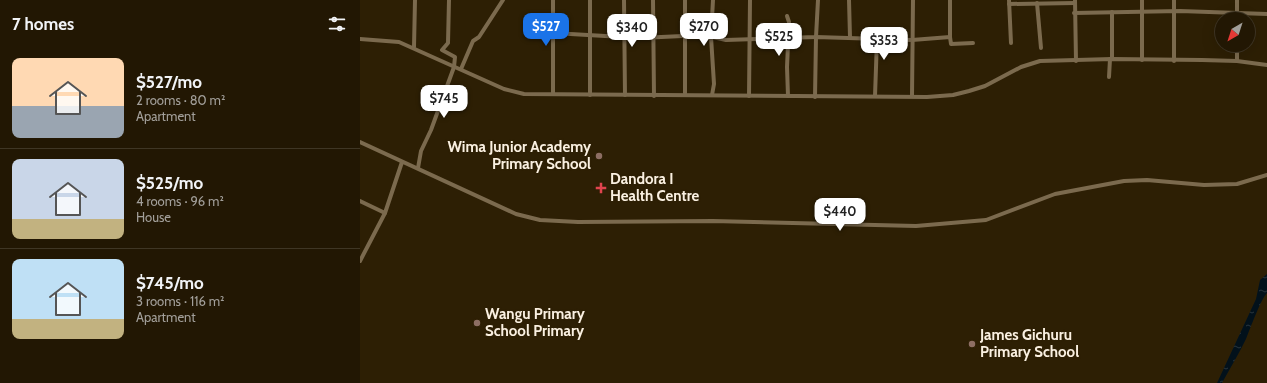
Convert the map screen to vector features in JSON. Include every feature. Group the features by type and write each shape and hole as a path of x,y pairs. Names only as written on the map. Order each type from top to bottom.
{"street":[{"path":"414,47 415,0"},
{"path":"418,168 421,151 431,130 454,67 455,57 442,50 448,44 449,0"},
{"path":"461,70 471,45 479,37 503,0"},
{"path":"553,0 553,94"},
{"path":"590,0 590,95"},
{"path":"624,0 625,95"},
{"path":"653,0 654,96"},
{"path":"685,0 685,95"},
{"path":"712,95 714,84 711,37 713,0"},
{"path":"749,96 750,0"},
{"path":"815,97 818,0"},
{"path":"849,0 850,37"},
{"path":"912,96 913,0"},
{"path":"950,0 951,44 973,43"},
{"path":"1142,0 1142,60"},
{"path":"1174,0 1174,61"},
{"path":"1237,0 1237,12"},
{"path":"1011,43 1009,2 1037,4 1075,1 1076,61"},
{"path":"1037,4 1041,48"},
{"path":"1074,13 1142,11 1215,12"},
{"path":"1109,77 1112,12"},
{"path":"1255,14 1267,14"},
{"path":"787,16 789,22 787,67 788,96"},
{"path":"553,33 624,37 684,35 711,37 726,40 788,39 792,36 912,40 950,37"},
{"path":"360,39 391,40 414,47 454,67 514,92 553,94 815,97 953,95 984,86 1030,63 1062,60 1076,61 1111,59 1237,61 1267,65"},
{"path":"875,96 877,39"},
{"path":"1237,52 1237,61"},
{"path":"360,142 516,214 540,220 578,222 619,220 821,223 891,226 986,220 1055,194 1124,182 1147,180 1186,184 1237,184 1267,175"},
{"path":"360,262 385,213 402,162"},
{"path":"360,201 385,213"}],"water":[{"path":"1267,274 1267,293 1246,339 1222,383 1217,383 1256,299 1260,280"}],"place":[{"name":"Wima Junior Academy Primary School","path":"599,156"},
{"name":"Dandora I Health Centre","path":"601,188"},
{"name":"Wangu Primary School Primary","path":"477,323"},
{"name":"James Gichuru Primary School","path":"972,344"}]}
